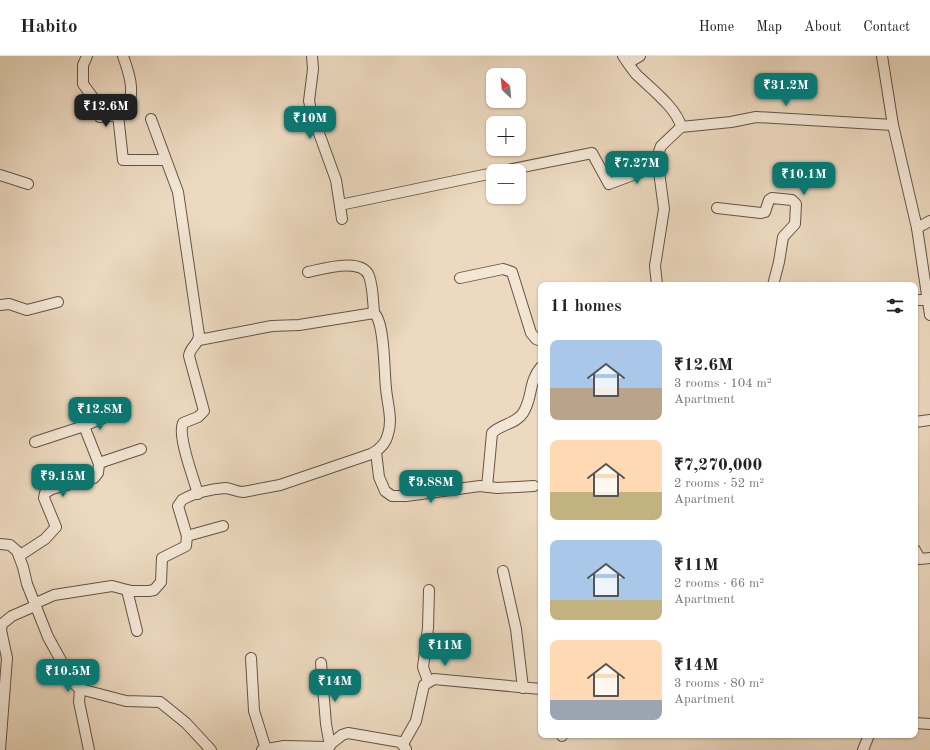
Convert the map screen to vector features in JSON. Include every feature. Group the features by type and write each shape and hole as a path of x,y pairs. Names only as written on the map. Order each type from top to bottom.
{"street":[{"path":"87,56 83,65 83,84 94,98 100,117 118,115 128,108 132,92 123,56"},
{"path":"312,56 313,69 309,101 312,114 335,176 342,219"},
{"path":"640,56 625,60 672,109 679,120 681,127"},
{"path":"882,56 893,125 917,228 930,315"},
{"path":"118,115 123,160 165,160"},
{"path":"657,282 655,266 664,209 657,166 658,153 661,146 681,127 731,122 756,117 893,125"},
{"path":"151,119 178,192 199,340"},
{"path":"526,166 592,153 609,184 657,166"},
{"path":"340,205 486,174"},
{"path":"0,175 28,184"},
{"path":"717,208 761,213 764,212 769,200 772,198 792,200 796,204 794,224 783,237 774,282"},
{"path":"917,228 930,221"},
{"path":"0,750 7,664 2,624 12,616 54,595 102,587 119,586 127,590 150,592 158,586 162,577 162,558 186,546 187,536 179,513 179,502 198,494 226,488 237,492 243,492 280,485 376,452 384,442 390,424 379,319 374,313 368,275 361,267 353,265 308,272"},
{"path":"460,278 503,269 512,272 531,332 536,340 538,340"},
{"path":"918,300 927,300"},
{"path":"0,305 10,304 27,310 58,302"},
{"path":"198,494 187,457 182,430 183,423 198,417 204,411 190,356 190,352 199,340 272,326 299,324 374,313"},
{"path":"487,487 489,446 492,433 513,422 523,414 532,381 538,372"},
{"path":"35,442 84,426 108,416"},
{"path":"918,422 930,420"},
{"path":"19,556 45,539 56,527 44,498 44,493 52,489 94,478 98,473 99,464 84,426"},
{"path":"99,464 141,449"},
{"path":"376,452 379,477 386,491 392,496 397,497 480,486 502,488 534,486"},
{"path":"187,536 223,526"},
{"path":"0,544 6,544 14,547 19,556 35,605 54,650 74,684 80,688 126,701 160,702 186,723 211,750"},
{"path":"918,555 920,559 930,558"},
{"path":"503,571 516,629 523,688"},
{"path":"127,590 137,631"},
{"path":"428,681 423,667 428,628 429,590"},
{"path":"251,658 254,711 264,750 330,746 342,735 348,733 400,742 405,747 416,721 422,690 428,681 440,678 538,690"},
{"path":"321,663 326,724 330,746"},
{"path":"80,688 79,702 89,750"},
{"path":"918,723 930,724"},
{"path":"863,750 868,738"}]}
